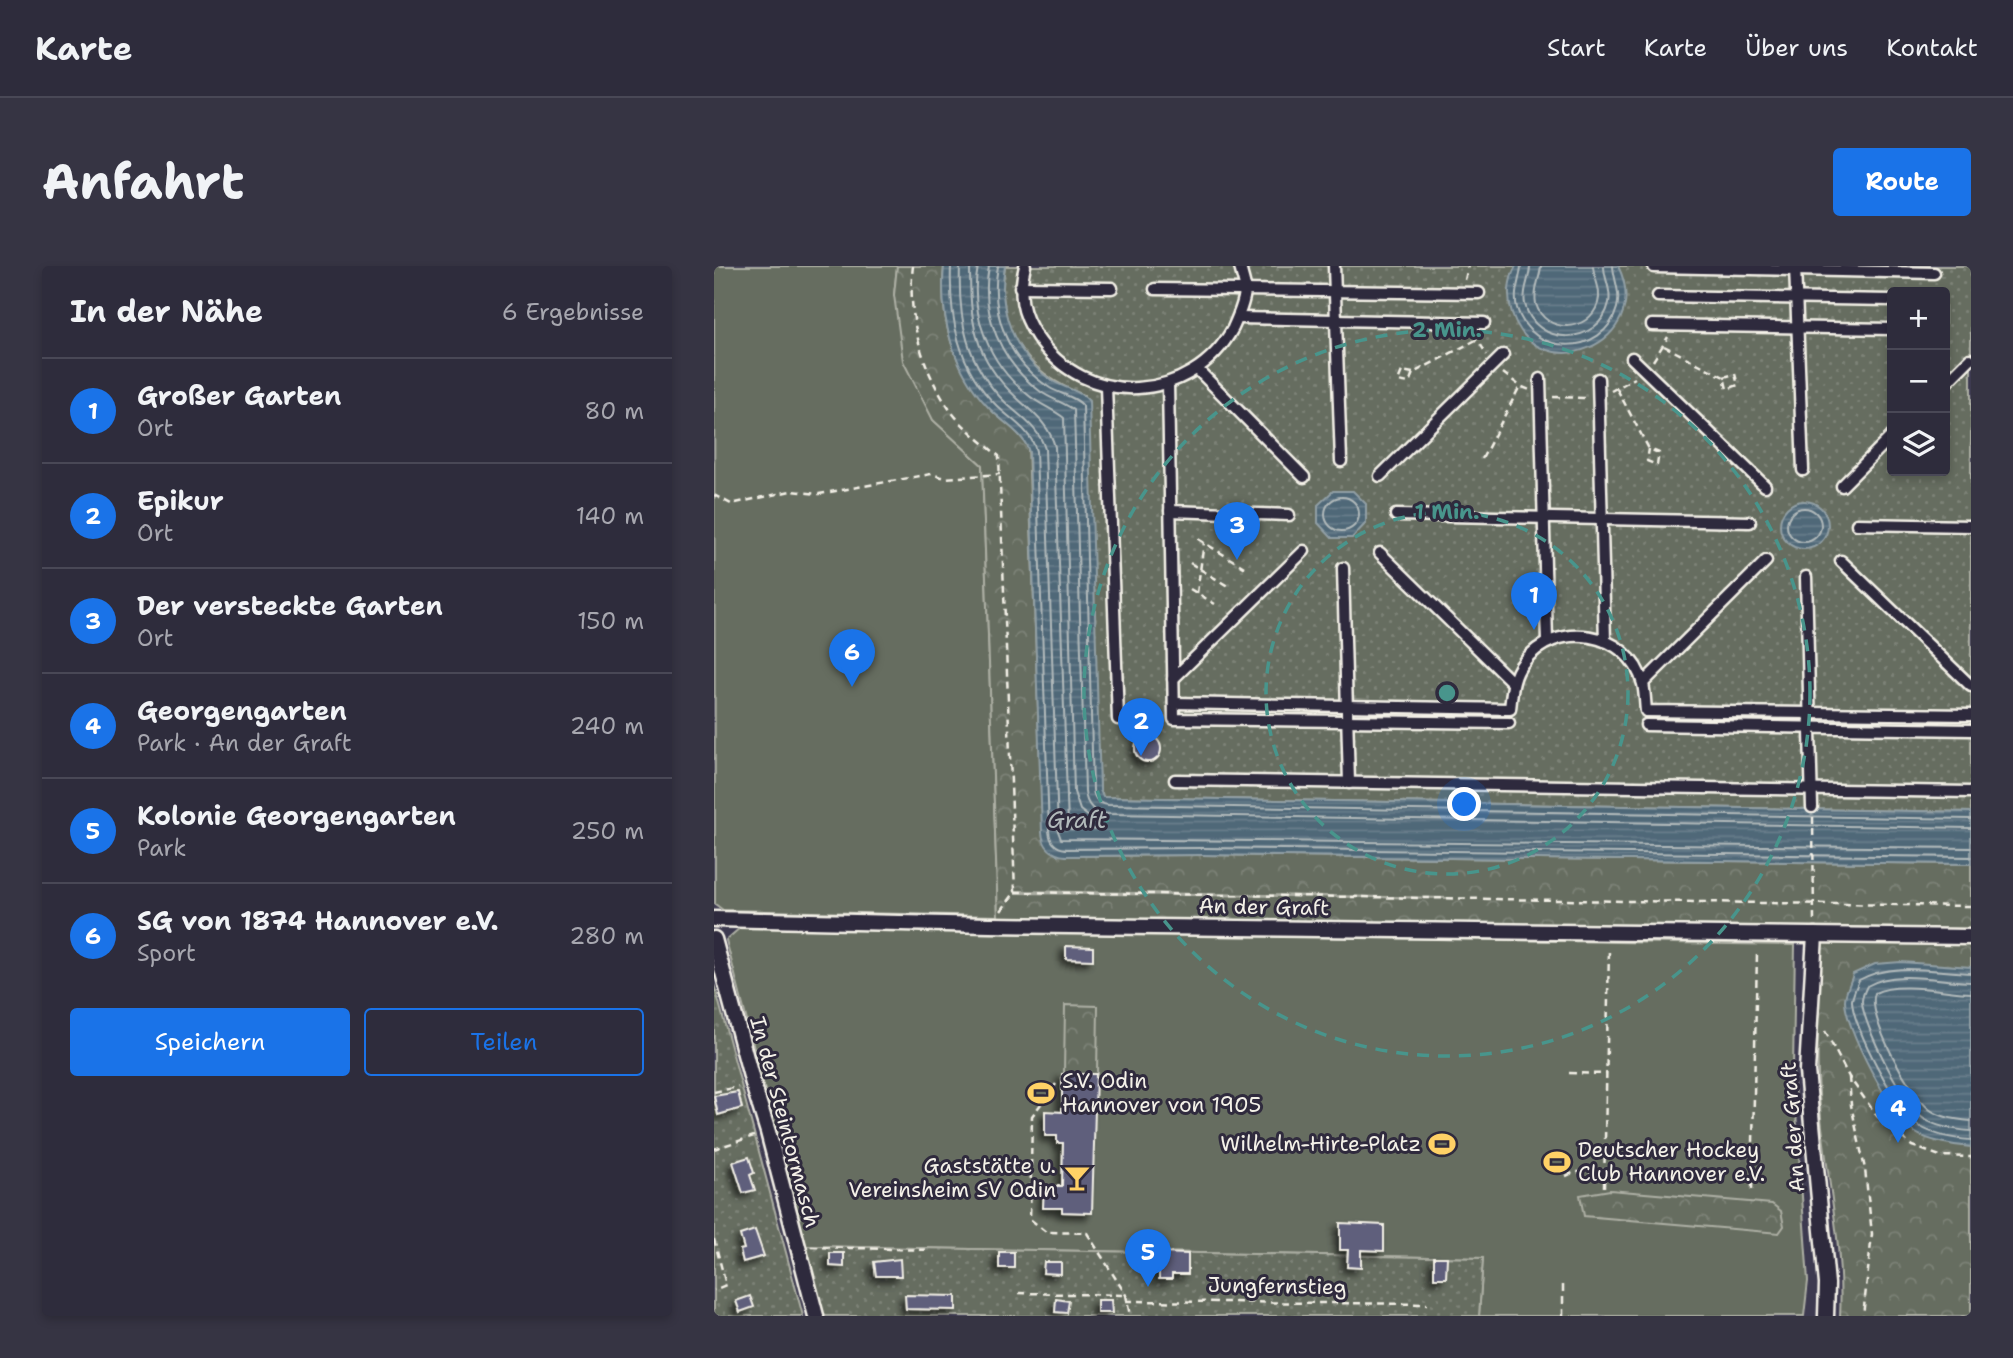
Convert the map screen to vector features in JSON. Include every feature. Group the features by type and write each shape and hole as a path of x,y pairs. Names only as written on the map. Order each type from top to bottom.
{"street":[{"path":"1025,266 1020,287 1024,310 1030,326 1044,348 1080,376 1105,386 1140,389 1168,383 1198,369 1213,356 1238,318 1245,290 1240,266"},
{"path":"1334,266 1341,461"},
{"path":"1654,267 1795,268 1934,274"},
{"path":"1795,268 1803,470"},
{"path":"1020,287 1112,288"},
{"path":"1156,289 1479,293"},
{"path":"1658,296 1887,300"},
{"path":"1238,318 1484,323"},
{"path":"1652,326 1887,329"},
{"path":"1380,476 1503,355"},
{"path":"1632,358 1765,486"},
{"path":"1950,379 1970,359"},
{"path":"1198,369 1304,477"},
{"path":"1540,379 1547,642"},
{"path":"1598,379 1605,641"},
{"path":"1168,383 1174,719 1509,723"},
{"path":"1105,386 1118,719"},
{"path":"1842,486 1887,441"},
{"path":"1170,511 1289,515"},
{"path":"1396,515 1750,522"},
{"path":"1857,524 1971,526"},
{"path":"1173,680 1304,551"},
{"path":"1380,553 1513,683"},
{"path":"1643,683 1766,561"},
{"path":"1842,561 1971,686"},
{"path":"1343,568 1349,783"},
{"path":"1806,577 1812,807"},
{"path":"1174,704 1510,709 1513,683 1522,664 1547,642 1575,635 1593,636 1605,641 1630,659 1643,683 1646,711 1971,715"},
{"path":"1646,725 1971,730"},
{"path":"1175,780 1971,792"},
{"name":"An der Graft","path":"714,919 1971,937"},
{"name":"An der Graft","path":"1815,935 1807,1071 1826,1270 1826,1316"},
{"name":"In der Steintormasch","path":"714,939 816,1316"}],"path":[{"path":"913,266 912,304 923,359 948,407 977,438 999,456 1015,892 990,925"},
{"path":"1465,293 1468,266"},
{"path":"1469,323 1476,340 1493,365 1520,386 1541,395"},
{"path":"1413,373 1409,383 1398,381 1402,371 1413,373 1476,340"},
{"path":"1664,346 1724,377 1735,374 1738,385 1727,389 1724,377"},
{"path":"1482,459 1520,386"},
{"path":"1617,389 1649,449 1647,461 1657,465 1660,453 1649,449"},
{"path":"714,495 731,504 791,491 819,494 931,474 945,478 1000,474"},
{"path":"1198,538 1249,570"},
{"path":"1197,593 1204,542"},
{"path":"1189,563 1231,588"},
{"path":"1190,589 1215,604"},
{"path":"1812,807 1815,935"},
{"path":"1015,892 1971,906"},
{"path":"1604,1187 1609,950"},
{"path":"1752,1190 1757,953"},
{"path":"1825,1031 1849,1077 1877,1116 1912,1146 1941,1156 1971,1157"},
{"path":"1569,1073 1606,1074"},
{"path":"1849,1077 1851,1105 1865,1169 1872,1234 1863,1316"},
{"path":"714,1092 753,1084"},
{"path":"1056,1084 1032,1116 1030,1219 1046,1232 1087,1233 1126,1295 1130,1316"},
{"path":"714,1149 768,1132"},
{"path":"1566,1175 1575,1172 1604,1173"},
{"path":"714,1239 726,1285 714,1290"},
{"path":"798,1247 931,1251"},
{"path":"1563,1285 1563,1316"},
{"path":"1019,1293 1126,1295"},
{"name":"Jungfernstieg","path":"1126,1301 1427,1304"}],"green space":[{"path":"714,266 897,266 894,295 933,420 982,465 998,916 723,910 715,904"},
{"path":"897,266 944,266 944,305 951,342 958,360 977,393 1028,447 1043,838 1066,856 1202,855 1971,864 1971,934 994,921 998,916 982,465 933,420 903,361 894,295","holes":["1016,891 1451,898 1016,893"]},
{"path":"1005,266 1971,266 1971,812 1103,797 1100,790 1084,395 1046,375 1031,361 1010,329 1005,309"},
{"path":"741,927 1795,945 1793,1070 1808,1281 1804,1316 1479,1316 1483,1258 805,1246 726,940"},
{"path":"1821,940 1971,942 1971,1316 1840,1316 1837,1238 1819,1086"},
{"path":"714,985 716,991 803,1316 714,1316"},
{"path":"1065,1005 1098,1006 1097,1074 1064,1074"},
{"path":"1610,1190 1772,1204 1781,1211 1784,1226 1779,1233 1584,1216 1580,1195"},
{"path":"805,1246 1483,1258 1479,1316 822,1316"}],"water":[{"name":"Graft","path":"944,266 1005,266 1003,282 1006,315 1018,344 1038,369 1051,380 1081,394 1089,401 1100,790 1103,797 1971,812 1971,864 1202,855 1066,856 1052,852 1044,842 1042,832 1029,452 1018,433 989,408 977,393 958,360 951,342 944,305"},
{"path":"1516,266 1618,266 1625,293 1621,317 1608,335 1589,348 1567,353 1545,349 1526,337 1512,313 1509,289"},
{"path":"1333,491 1353,491 1366,504 1366,523 1352,538 1332,538 1318,523 1318,505"},
{"path":"1804,501 1821,508 1828,525 1821,542 1804,549 1787,542 1780,525 1787,508"},
{"path":"1901,962 1971,967 1971,1147 1927,1138 1914,1132 1882,1090 1852,1029 1845,1000 1853,974 1875,964"}],"building":[{"path":"1148,736 1157,740 1161,749 1157,758 1148,762 1139,758 1135,749 1139,740"},
{"path":"1066,946 1093,947 1093,960 1066,959"},
{"name":"Gaststätte u. Vereinsheim SV Odin","path":"1062,1074 1096,1074 1092,1213 1043,1208 1044,1186 1062,1186 1063,1143 1057,1143 1057,1136 1045,1136 1045,1111 1062,1112"},
{"path":"738,1092 742,1108 718,1115 714,1096"},
{"path":"749,1157 754,1173 750,1175 755,1190 743,1193 733,1162"},
{"path":"1340,1223 1384,1225 1384,1251 1361,1250 1361,1268 1347,1267 1348,1250 1340,1250"},
{"path":"755,1230 764,1256 743,1262 740,1250 744,1249 740,1235"},
{"path":"999,1252 1014,1252 1014,1268 999,1268"},
{"path":"830,1253 844,1253 844,1267 830,1266"},
{"path":"1159,1253 1188,1254 1188,1274 1172,1274 1172,1279 1159,1279"},
{"path":"1434,1257 1447,1257 1446,1278 1434,1278"},
{"path":"900,1259 901,1276 876,1276 874,1262"},
{"path":"1044,1262 1061,1262 1061,1274 1043,1273"},
{"path":"905,1295 956,1296 956,1310 906,1309"},
{"path":"750,1296 754,1307 740,1312 736,1301"},
{"path":"1056,1299 1069,1301 1067,1313 1055,1312"},
{"path":"1097,1300 1111,1300 1112,1313 1097,1313"}],"place":[{"name":"Der versteckte Garten","path":"1237,560"},
{"name":"Großer Garten","path":"1534,630"},
{"name":"SG von 1874 Hannover e.V.","path":"852,687"},
{"name":"Epikur","path":"1141,756"},
{"name":"S.V. Odin Hannover von 1905","path":"1041,1093"},
{"name":"Georgengarten","path":"1898,1143"},
{"name":"Wilhelm-Hirte-Platz","path":"1442,1144"},
{"name":"Deutscher Hockey Club Hannover e.V.","path":"1557,1162"},
{"name":"Gaststätte u. Vereinsheim SV Odin","path":"1077,1178"},
{"name":"Kolonie Georgengarten","path":"1148,1287"}]}
